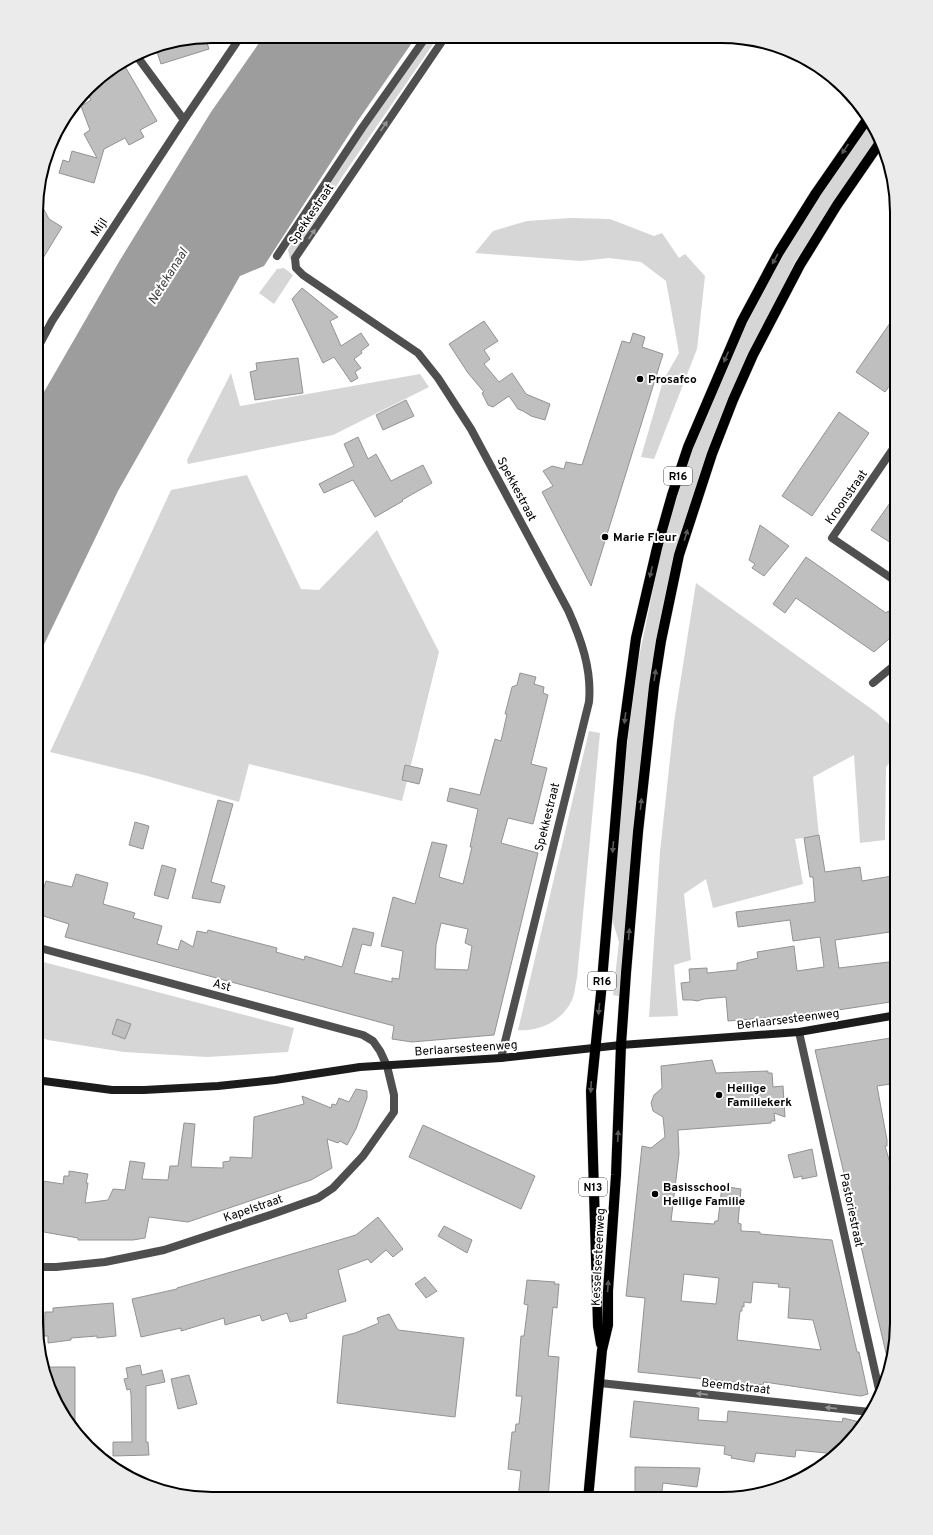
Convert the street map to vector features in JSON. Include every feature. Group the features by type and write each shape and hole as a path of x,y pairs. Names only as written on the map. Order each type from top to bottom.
{"main road":[{"name":"R16","path":"595,1048 622,741 636,638 657,548 672,494 688,447 742,321 779,252 816,193 864,123"},
{"name":"R16","path":"621,1045 638,832 654,686 661,641 679,555 712,454 733,400 753,355 800,265 837,205 877,147"},
{"name":"Kesselsesteenweg","path":"589,1492 602,1350 608,1325 608,1291 620,1107 621,1045"},
{"name":"Kesselsesteenweg","path":"595,1048 591,1091 593,1183 598,1326 602,1350"}],"street":[{"name":"Mijl","path":"43,338 56,315 236,43"},
{"path":"277,256 362,128 422,43"},
{"name":"Spekkestraat","path":"441,43 295,258 296,268 303,275 418,353 438,378 472,429 568,610 580,638 588,665 590,689 589,702 501,1058"},
{"path":"139,59 184,120"},
{"name":"Kroonstraat","path":"890,453 832,538 890,577"},
{"path":"873,683 890,669"},
{"name":"Ast","path":"43,949 363,1035 373,1041 380,1051 387,1066"},
{"name":"Berlaarsesteenweg","path":"43,1081 112,1090 144,1090 218,1086 275,1080 360,1067 501,1058 621,1045 799,1032 890,1016"},
{"name":"Pastoriestraat","path":"799,1032 878,1385"},
{"name":"Kapelstraat","path":"43,1267 105,1262 164,1250 318,1198 333,1188 347,1174 394,1112 394,1096 387,1066"},
{"name":"Beemdstraat","path":"600,1383 864,1411"}],"shaded area":[{"path":"425,43 434,43 344,174 290,260 288,250 337,171"},
{"path":"866,127 875,142 795,262 751,354 707,452 676,555 652,663 633,834 619,996 613,995 619,942 611,916 628,736 638,662 661,551 691,449 734,348 781,253"},
{"path":"571,218 610,219 654,236 662,233 679,258 685,254 705,276 697,349 654,459 641,457 663,381 679,353 666,281 641,262 609,258 581,261 475,253 493,231 527,221"},
{"path":"284,268 293,275 274,304 259,293 277,269"},
{"path":"231,373 240,406 420,374 429,387 333,435 188,464 187,460"},
{"path":"247,475 301,589 319,590 377,530 439,652 402,801 249,764 239,802 144,775 50,752 171,490"},
{"path":"696,583 877,713 890,725 890,762 886,767 885,840 860,843 854,755 813,777 819,836 795,839 803,884 713,908 706,879 684,894 691,960 674,965 678,1016 649,1017 660,852 674,722"},
{"path":"589,731 600,733 577,978 574,995 568,1007 557,1019 542,1027 518,1030"},
{"path":"43,962 294,1028 288,1052 207,1057 124,1052 43,1038"}],"water":[{"name":"Netekanaal","path":"259,43 412,43 357,122 264,266 240,276 118,491 43,647 43,394 120,260 211,112"}],"building":[{"path":"207,43 209,49 161,64 157,52 179,46"},
{"path":"126,67 157,121 140,130 144,137 129,145 125,138 104,149 94,183 59,173 63,160 69,162 72,151 97,158 84,134 90,130 81,106 91,100 89,97 101,85"},
{"path":"43,208 49,219 62,227 43,258"},
{"path":"302,288 338,317 330,321 341,346 361,333 369,345 354,359 361,368 355,372 358,378 351,382 334,357 323,363 292,299"},
{"path":"484,321 498,341 484,350 490,359 484,364 499,382 512,373 526,394 550,404 545,420 531,416 518,409 509,396 493,407 488,405 482,393 484,392 468,373 449,344"},
{"path":"890,323 890,385 885,392 856,372"},
{"path":"633,333 645,337 642,347 663,354 591,586 542,492 553,486 543,471 552,466 564,469 566,462 582,465 622,341 630,343"},
{"path":"298,358 303,393 255,400 250,372 257,370 256,363"},
{"path":"406,400 414,416 383,430 376,415"},
{"path":"839,412 869,433 812,516 782,496"},
{"path":"358,437 368,459 376,454 391,481 423,465 432,483 375,517 353,480 324,493 319,484 354,466 344,444"},
{"path":"890,503 890,542 871,530"},
{"path":"760,525 789,546 764,576 752,568 755,564 749,560"},
{"path":"806,557 886,613 888,611 890,613 890,638 874,652 796,598 785,613 773,604"},
{"path":"520,673 536,677 534,684 544,687 543,693 548,695 531,764 547,768 533,824 508,818 501,843 538,853 494,1035 412,1042 392,1039 394,1026 65,937 69,924 43,916 43,890 46,881 72,887 76,874 108,883 103,904 135,913 133,918 162,926 157,944 178,950 181,940 193,947 197,931 207,933 208,930 277,948 276,952 304,960 305,956 342,967 353,928 374,933 371,946 362,944 354,973 392,982 392,978 399,979 403,951 381,946 393,897 415,904 432,842 447,845 439,877 463,884 472,847 470,847 478,809 447,801 450,788 480,795 495,739 501,741 507,714 505,714 512,687 517,685","holes":["441,923 468,929 465,943 472,946 468,970 435,969 436,945"]},
{"path":"405,765 423,769 419,784 402,780"},
{"path":"218,800 233,804 211,882 225,886 220,903 192,898"},
{"path":"135,822 149,826 143,849 129,845"},
{"path":"819,835 825,872 860,867 862,881 890,876 890,932 835,940 839,968 890,962 890,1002 812,1014 728,1021 726,997 697,1001 683,1000 681,983 690,982 689,969 707,968 707,973 737,970 737,963 758,958 757,952 794,946 797,971 824,967 820,937 793,941 790,920 738,927 736,912 815,902 813,877 810,877 804,838"},
{"path":"162,865 176,869 168,899 154,895"},
{"path":"117,1019 131,1024 125,1039 112,1034"},
{"path":"890,1038 890,1084 877,1086 887,1140 887,1146 885,1146 890,1163 890,1334 887,1357 815,1050"},
{"path":"712,1060 716,1073 768,1071 768,1073 772,1073 773,1087 783,1086 785,1117 774,1113 775,1121 771,1121 771,1123 678,1130 679,1154 671,1221 714,1224 715,1221 718,1221 722,1186 741,1189 738,1223 741,1224 741,1231 832,1240 868,1394 861,1396 764,1382 763,1385 638,1372 645,1298 626,1296 642,1146 651,1148 665,1137 663,1117 653,1111 651,1103 654,1095 662,1088 661,1066","holes":["684,1274 719,1278 716,1304 681,1301","753,1282 779,1284 778,1287 790,1288 788,1318 813,1320 821,1350 737,1340 740,1311 742,1311 742,1306 744,1307 744,1302 751,1303"]},
{"path":"356,1089 367,1091 367,1098 356,1129 347,1145 340,1141 338,1143 327,1139 332,1168 311,1180 188,1222 149,1217 145,1238 133,1240 78,1240 78,1238 43,1232 43,1181 63,1184 64,1176 69,1176 69,1171 88,1174 85,1203 108,1200 113,1189 125,1190 130,1161 145,1163 142,1179 168,1180 170,1166 178,1166 184,1123 195,1124 191,1167 223,1168 223,1162 230,1161 230,1157 252,1158 254,1117 304,1104 302,1096 331,1108 332,1104 336,1105 339,1098 349,1102"},
{"path":"423,1125 535,1176 521,1209 409,1157"},
{"path":"812,1149 817,1176 802,1179 802,1176 794,1178 788,1155"},
{"path":"378,1217 403,1249 393,1257 386,1250 371,1263 368,1259 338,1270 346,1301 306,1314 307,1318 290,1322 287,1313 262,1321 260,1315 225,1325 224,1318 181,1331 181,1328 141,1337 132,1299 177,1289 356,1235"},
{"path":"444,1226 472,1240 467,1253 438,1236"},
{"path":"425,1277 437,1291 426,1298 415,1284"},
{"path":"527,1280 555,1282 554,1284 559,1284 557,1308 553,1307 548,1356 559,1357 549,1492 519,1492 521,1471 508,1469 512,1432 515,1432 516,1424 519,1424 522,1396 516,1396 521,1336 524,1336 528,1305 524,1304"},
{"path":"113,1303 116,1336 71,1338 71,1340 48,1343 48,1336 44,1336 45,1312 53,1312 53,1308"},
{"path":"389,1314 398,1330 464,1338 455,1417 337,1403 343,1336 355,1333 379,1323 377,1318"},
{"path":"140,1365 142,1375 162,1370 165,1382 146,1386 146,1442 148,1442 149,1455 113,1456 113,1442 132,1442 131,1394 130,1389 127,1390 124,1379 128,1378 126,1368"},
{"path":"49,1367 75,1367 75,1422 60,1398"},
{"path":"189,1375 197,1404 178,1409 171,1379"},
{"path":"634,1401 699,1408 698,1420 727,1422 728,1411 842,1422 843,1418 858,1422 848,1434 828,1453 796,1450 795,1457 756,1453 754,1462 731,1458 732,1456 724,1454 725,1446 630,1437"},
{"path":"635,1467 700,1468 697,1487 663,1483 662,1492 635,1492"}],"place":[{"name":"Prosafco","path":"640,379"},
{"name":"Marie Fleur","path":"605,537"},
{"name":"Heilige Familiekerk","path":"719,1095"},
{"name":"Basisschool Heilige Familie","path":"655,1194"}]}
